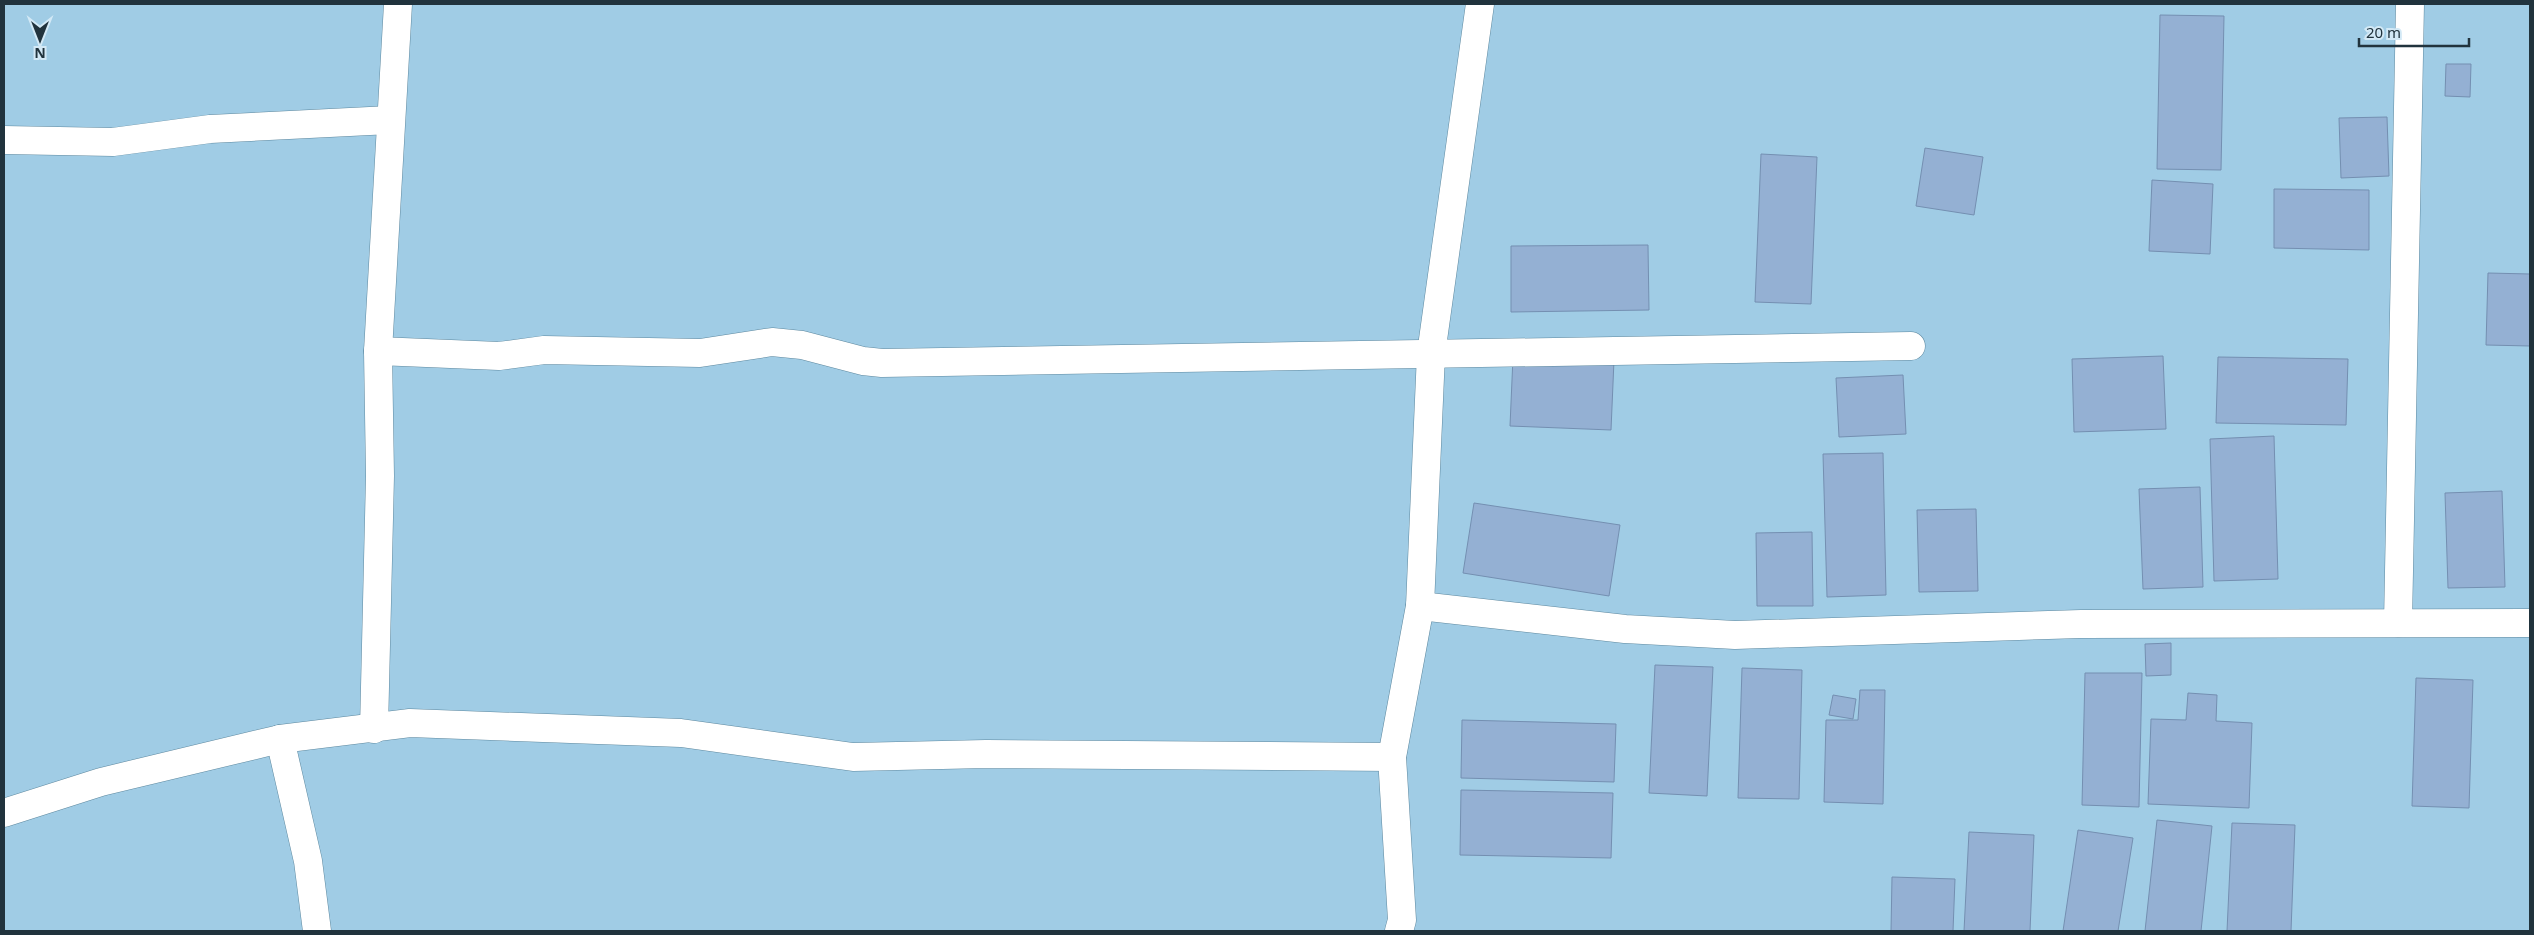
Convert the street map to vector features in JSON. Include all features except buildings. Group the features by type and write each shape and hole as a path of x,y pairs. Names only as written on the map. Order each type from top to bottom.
{"street":[{"path":"374,729 380,476 378,351 398,4"},
{"path":"1399,931 1402,920 1392,757 1420,606 1432,354 1480,4"},
{"path":"2398,623 2410,4"},
{"path":"4,140 113,142 210,129 390,120"},
{"path":"378,351 499,356 544,350 700,353 772,342 802,345 863,361 882,363 1911,346"},
{"path":"1420,606 1625,629 1734,635 2081,624 2530,623"},
{"path":"4,813 101,782 280,739 374,729 410,723 681,733 853,757 986,754 1392,757"},
{"path":"280,739 308,861 317,931"}]}
